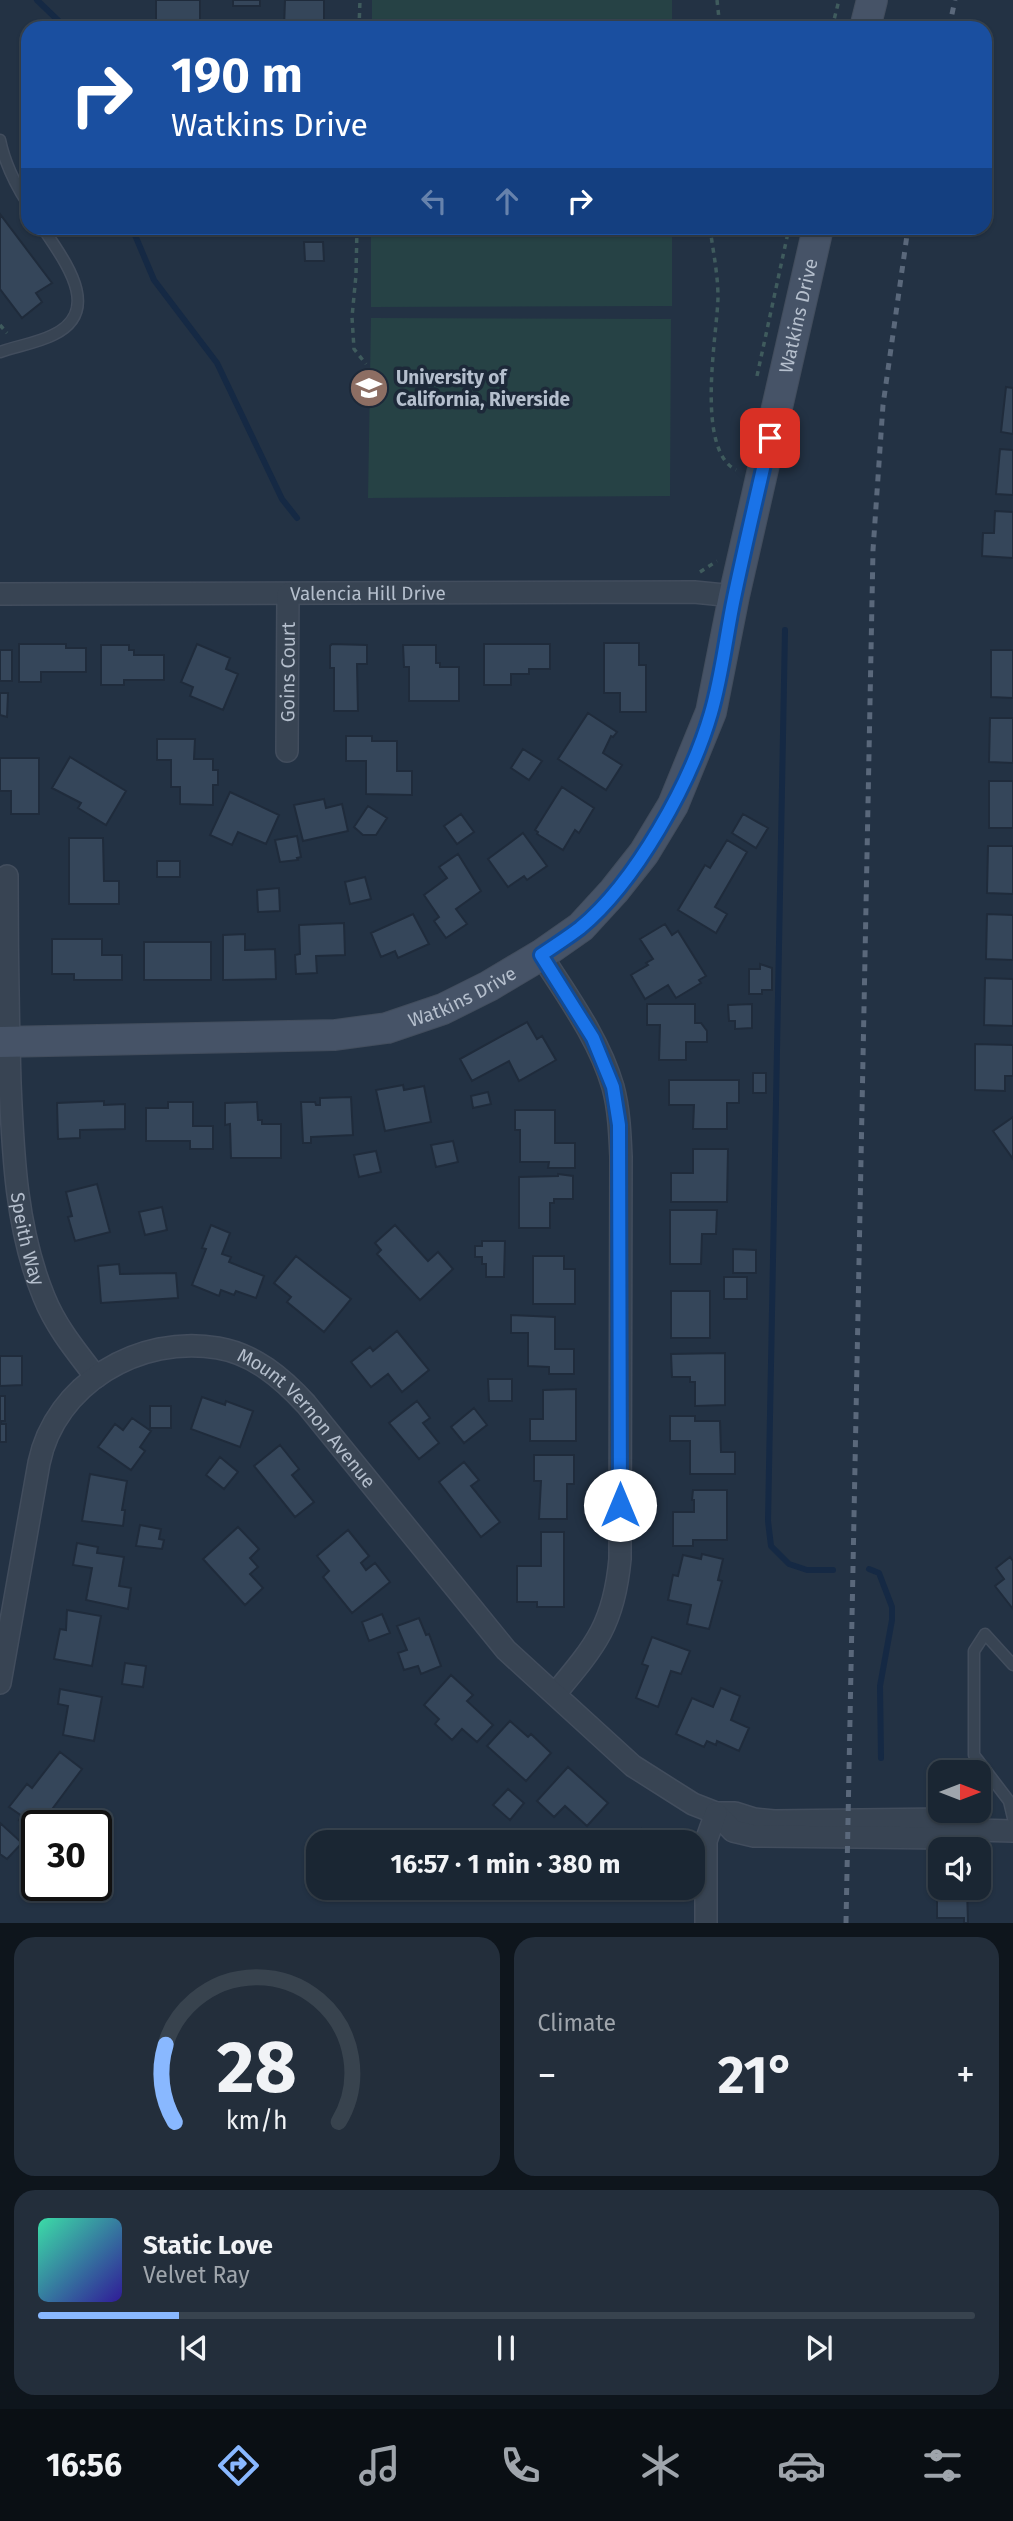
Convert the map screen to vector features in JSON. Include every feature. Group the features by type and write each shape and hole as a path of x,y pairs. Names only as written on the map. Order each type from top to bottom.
{"main road":[{"path":"867,21 872,0"},
{"name":"Watkins Drive","path":"4,1042 335,1035 387,1028 443,1009 489,986 581,927 644,853 673,805 711,712 734,596 816,235"}],"street":[{"name":"Valencia Hill Drive","path":"0,594 694,592 734,596"},
{"name":"Goins Court","path":"287,751 288,594"},
{"name":"Speith Way","path":"7,876 4,1042 14,1160 27,1245 44,1299 60,1328 96,1377"},
{"path":"541,955 593,1038 613,1087 621,1157 620,1559 617,1587 612,1610 599,1638 555,1694"},
{"name":"Mount Vernon Avenue","path":"0,1683 42,1447 49,1430 66,1404 96,1377 121,1361 147,1351 176,1346 218,1348 259,1363 285,1381 506,1650 633,1766 693,1804 716,1813 733,1831 754,1836 948,1838 975,1830 1013,1831"},
{"path":"706,1923 706,1841 716,1813"}],"lane":[{"path":"0,140 3,157 21,193"},
{"path":"0,352 55,335 72,319 79,302 78,287 47,235"},
{"path":"1013,1665 985,1634 974,1651 974,1755 1011,1797 1013,1818"}],"path":[{"path":"359,21 360,0"},
{"path":"717,0 719,21"},
{"path":"834,21 839,0"},
{"path":"357,235 352,317 354,349 366,364"},
{"path":"711,235 718,295 711,370 712,412 720,450 729,466 736,470"},
{"path":"757,376 787,235"},
{"path":"700,572 716,562 719,549"}],"green space":[{"path":"372,0 672,0 672,21 372,21"},
{"path":"371,235 672,235 672,306 371,307"},
{"path":"371,318 671,319 670,496 368,498"}],"building":[{"path":"156,0 200,0 200,21 156,21"},
{"path":"233,0 260,0 260,6 233,6"},
{"path":"285,0 324,0 324,21 284,21"},
{"path":"0,214 52,283 36,293 42,302 22,318 0,289"},
{"path":"304,242 323,242 324,261 305,261"},
{"path":"1006,387 1013,388 1013,434 1001,432"},
{"path":"1000,449 1013,450 1013,495 996,494"},
{"path":"995,511 1013,512 1013,558 982,556 983,533 994,533"},
{"path":"604,643 639,643 639,665 646,665 646,712 620,712 620,693 604,693"},
{"path":"19,644 66,644 66,648 86,648 86,672 41,672 41,682 19,682"},
{"path":"197,644 230,658 226,669 238,674 223,710 190,696 193,687 181,682"},
{"path":"332,644 367,645 367,664 357,664 358,711 334,711 334,668 330,668"},
{"path":"484,644 550,644 550,669 529,669 529,674 511,674 511,685 484,685"},
{"path":"101,645 129,645 129,650 134,650 134,655 164,655 164,680 124,680 124,685 101,685"},
{"path":"403,645 436,645 436,663 440,663 440,667 459,667 459,701 409,701 409,667 404,667"},
{"path":"0,650 12,650 12,681 0,681"},
{"path":"991,650 1013,650 1013,698 991,697"},
{"path":"0,693 8,693 7,717 0,715"},
{"path":"588,713 617,732 611,736 603,753 622,765 606,790 558,759"},
{"path":"990,718 1013,718 1013,763 989,762"},
{"path":"346,736 372,736 372,741 397,741 397,771 412,771 412,795 366,794 366,761 346,761"},
{"path":"157,739 195,739 194,759 213,759 213,770 218,770 218,785 213,785 213,805 180,804 180,787 171,787 171,760 157,760"},
{"path":"523,749 542,761 529,780 511,768"},
{"path":"70,757 126,791 106,825 78,808 81,803 52,788"},
{"path":"0,758 39,758 39,814 11,814 11,791 0,791"},
{"path":"989,781 1013,781 1013,828 989,828"},
{"path":"562,787 594,808 579,833 575,830 563,850 535,830"},
{"path":"230,792 279,815 266,844 238,832 232,845 210,835"},
{"path":"324,799 326,808 342,804 348,831 303,841 294,805"},
{"path":"368,806 387,818 376,835 363,835 354,827"},
{"path":"461,814 474,832 457,844 444,826"},
{"path":"743,814 768,828 756,848 732,833"},
{"path":"523,833 547,866 527,880 524,876 508,887 488,859"},
{"path":"297,836 301,857 297,858 298,860 280,862 275,840"},
{"path":"69,838 103,838 104,881 119,881 119,904 69,904"},
{"path":"727,840 747,852 715,907 727,914 716,933 678,910 705,865 710,868"},
{"path":"988,846 1013,846 1013,894 987,893"},
{"path":"458,854 481,891 456,909 467,924 446,938 434,921 439,917 424,895 447,878 439,867"},
{"path":"157,861 180,861 180,877 157,877"},
{"path":"365,877 371,899 350,904 345,882"},
{"path":"279,888 280,911 258,912 257,890"},
{"path":"413,914 429,944 398,958 395,951 381,957 371,933"},
{"path":"987,914 1013,915 1013,960 986,959"},
{"path":"344,923 345,955 316,956 317,973 296,974 295,955 300,954 299,925"},
{"path":"665,924 672,935 678,931 706,976 699,980 701,983 676,998 668,985 645,999 631,975 653,959 640,939"},
{"path":"245,934 245,950 275,949 276,979 223,980 223,935"},
{"path":"52,939 102,939 102,955 122,955 122,980 74,980 74,974 52,974"},
{"path":"144,942 211,942 211,980 144,980"},
{"path":"760,964 772,968 772,990 762,990 762,994 749,994 749,969 760,969"},
{"path":"985,978 1013,979 1013,1026 984,1025"},
{"path":"647,1004 695,1004 695,1023 701,1023 707,1031 707,1042 686,1042 686,1060 659,1060 660,1025 647,1025"},
{"path":"752,1004 752,1028 735,1029 735,1021 729,1021 728,1005"},
{"path":"527,1022 537,1039 542,1036 556,1060 519,1081 509,1061 472,1081 460,1059"},
{"path":"975,1044 1013,1045 1013,1076 1005,1076 1005,1091 975,1090"},
{"path":"753,1073 766,1073 766,1093 753,1093"},
{"path":"669,1080 739,1080 739,1103 727,1103 727,1129 693,1129 694,1105 669,1105"},
{"path":"403,1085 404,1090 424,1086 431,1122 385,1131 376,1090"},
{"path":"488,1092 491,1104 473,1108 471,1096"},
{"path":"351,1097 353,1135 311,1137 311,1143 303,1143 301,1102 315,1102 320,1105 320,1098"},
{"path":"104,1101 104,1105 125,1104 125,1129 80,1130 80,1138 58,1139 57,1103"},
{"path":"168,1102 193,1102 193,1126 213,1126 213,1149 190,1149 190,1141 146,1141 146,1108 168,1108"},
{"path":"257,1102 258,1120 262,1120 262,1124 281,1124 281,1158 231,1158 230,1124 225,1125 225,1103"},
{"path":"515,1110 555,1110 555,1143 575,1143 575,1168 548,1168 549,1162 520,1162 520,1130 515,1130"},
{"path":"1013,1117 1013,1159 993,1131"},
{"path":"453,1141 458,1162 436,1167 431,1145"},
{"path":"693,1149 728,1149 727,1202 671,1202 671,1173 693,1173"},
{"path":"376,1151 381,1172 359,1177 354,1155"},
{"path":"558,1174 573,1176 573,1199 554,1199 554,1203 550,1203 550,1228 519,1228 519,1177"},
{"path":"97,1184 110,1232 75,1241 68,1217 72,1216 66,1192"},
{"path":"162,1207 167,1230 145,1235 139,1212"},
{"path":"670,1210 717,1210 716,1234 702,1234 701,1264 670,1264"},
{"path":"211,1225 230,1233 222,1254 231,1257 229,1262 264,1276 256,1298 236,1291 234,1295 221,1290 219,1296 192,1285 206,1249 202,1248"},
{"path":"395,1225 428,1261 438,1252 453,1269 420,1300 377,1254 381,1250 375,1243"},
{"path":"482,1241 505,1241 504,1277 486,1277 486,1264 482,1264 482,1257 475,1257 475,1246 482,1246"},
{"path":"733,1249 756,1250 756,1273 733,1273"},
{"path":"296,1256 351,1299 324,1332 287,1302 291,1297 274,1283"},
{"path":"533,1256 564,1256 564,1269 575,1269 575,1304 533,1304"},
{"path":"119,1264 120,1274 176,1273 178,1298 101,1303 98,1266"},
{"path":"724,1277 747,1277 747,1299 724,1299"},
{"path":"671,1291 710,1291 710,1338 671,1338"},
{"path":"511,1315 555,1317 555,1349 574,1349 574,1374 549,1374 549,1367 528,1366 528,1333 511,1333"},
{"path":"397,1331 429,1370 402,1392 388,1374 371,1387 351,1362 370,1347 373,1351"},
{"path":"725,1353 725,1405 695,1406 695,1382 690,1382 690,1377 672,1377 671,1354"},
{"path":"0,1356 22,1356 22,1385 0,1386"},
{"path":"488,1379 512,1379 512,1401 489,1401"},
{"path":"576,1389 576,1441 530,1441 530,1419 543,1419 543,1390"},
{"path":"0,1396 5,1396 5,1421 1,1421 1,1424 6,1424 6,1442 0,1442"},
{"path":"202,1397 225,1405 226,1401 253,1411 240,1447 191,1429"},
{"path":"417,1401 430,1418 423,1423 439,1443 419,1459 389,1423"},
{"path":"150,1406 171,1406 171,1428 150,1428"},
{"path":"474,1408 487,1425 464,1443 451,1427"},
{"path":"670,1416 695,1416 695,1421 720,1421 721,1452 735,1452 735,1474 690,1474 690,1441 670,1441"},
{"path":"132,1418 151,1431 140,1447 145,1451 131,1470 98,1447 115,1424 123,1430"},
{"path":"280,1445 299,1469 292,1475 314,1502 295,1517 254,1466"},
{"path":"534,1455 574,1455 574,1484 567,1484 567,1519 539,1519 541,1481 534,1481"},
{"path":"220,1457 238,1472 224,1489 206,1475"},
{"path":"464,1462 479,1480 471,1486 500,1522 481,1537 439,1482"},
{"path":"90,1474 127,1481 122,1510 125,1510 123,1526 82,1521"},
{"path":"693,1490 727,1490 727,1540 693,1540 693,1546 673,1546 673,1512 694,1512"},
{"path":"140,1525 161,1529 159,1539 164,1540 162,1549 136,1546"},
{"path":"238,1527 259,1549 250,1558 258,1567 250,1574 263,1588 245,1605 203,1559"},
{"path":"348,1530 369,1556 361,1563 366,1570 375,1563 390,1582 352,1613 323,1577 329,1571 317,1556"},
{"path":"541,1532 564,1532 564,1607 537,1607 537,1602 517,1602 517,1566 541,1566"},
{"path":"77,1543 98,1547 97,1553 124,1557 119,1586 131,1588 128,1609 86,1600 92,1568 73,1565"},
{"path":"702,1554 723,1559 718,1580 722,1581 709,1629 687,1624 691,1605 668,1600 673,1575 678,1576 683,1555 701,1559"},
{"path":"1010,1557 1013,1561 1013,1609 995,1586 1004,1579 996,1568"},
{"path":"67,1610 101,1616 92,1666 54,1659 60,1629 66,1630"},
{"path":"382,1614 390,1633 369,1641 362,1622"},
{"path":"419,1618 426,1635 429,1634 441,1666 421,1674 418,1666 404,1670 398,1653 407,1650 397,1626"},
{"path":"652,1637 690,1651 681,1674 671,1671 658,1707 636,1698 648,1666 642,1664"},
{"path":"125,1663 146,1666 143,1687 122,1684"},
{"path":"451,1675 473,1695 467,1701 493,1725 477,1742 462,1729 452,1740 435,1724 439,1719 424,1705"},
{"path":"721,1688 740,1696 731,1720 749,1728 739,1751 717,1741 716,1745 707,1741 704,1747 676,1734 692,1698 713,1707"},
{"path":"60,1689 102,1697 94,1741 63,1735 68,1706 58,1704"},
{"path":"510,1721 528,1737 531,1734 551,1753 526,1781 487,1746"},
{"path":"60,1752 82,1769 53,1808 56,1810 21,1810 21,1815 9,1807 27,1784 32,1788"},
{"path":"568,1767 608,1803 587,1826 565,1806 554,1817 537,1801"},
{"path":"508,1789 524,1803 510,1820 493,1805"},
{"path":"0,1823 21,1844 7,1859 0,1854"},
{"path":"937,1900 967,1900 968,1923 964,1923 964,1918 937,1918"}],"waterway":[{"path":"37,0 59,21"},
{"path":"135,235 154,280 217,363 282,499 297,518"},
{"path":"785,630 768,1521 771,1546 789,1564 807,1570 833,1570"},
{"path":"869,1569 879,1573 892,1607 880,1686 881,1758"}],"railway":[{"path":"950,21 955,0"},
{"path":"846,1923 873,550 883,405 907,235"}],"place":[{"name":"University of California, Riverside","path":"369,388"}],"route":[{"path":"620,1505 619,1125 613,1087 593,1038 541,955 581,927 644,853 673,805 695,757 711,712 770,438"}]}
